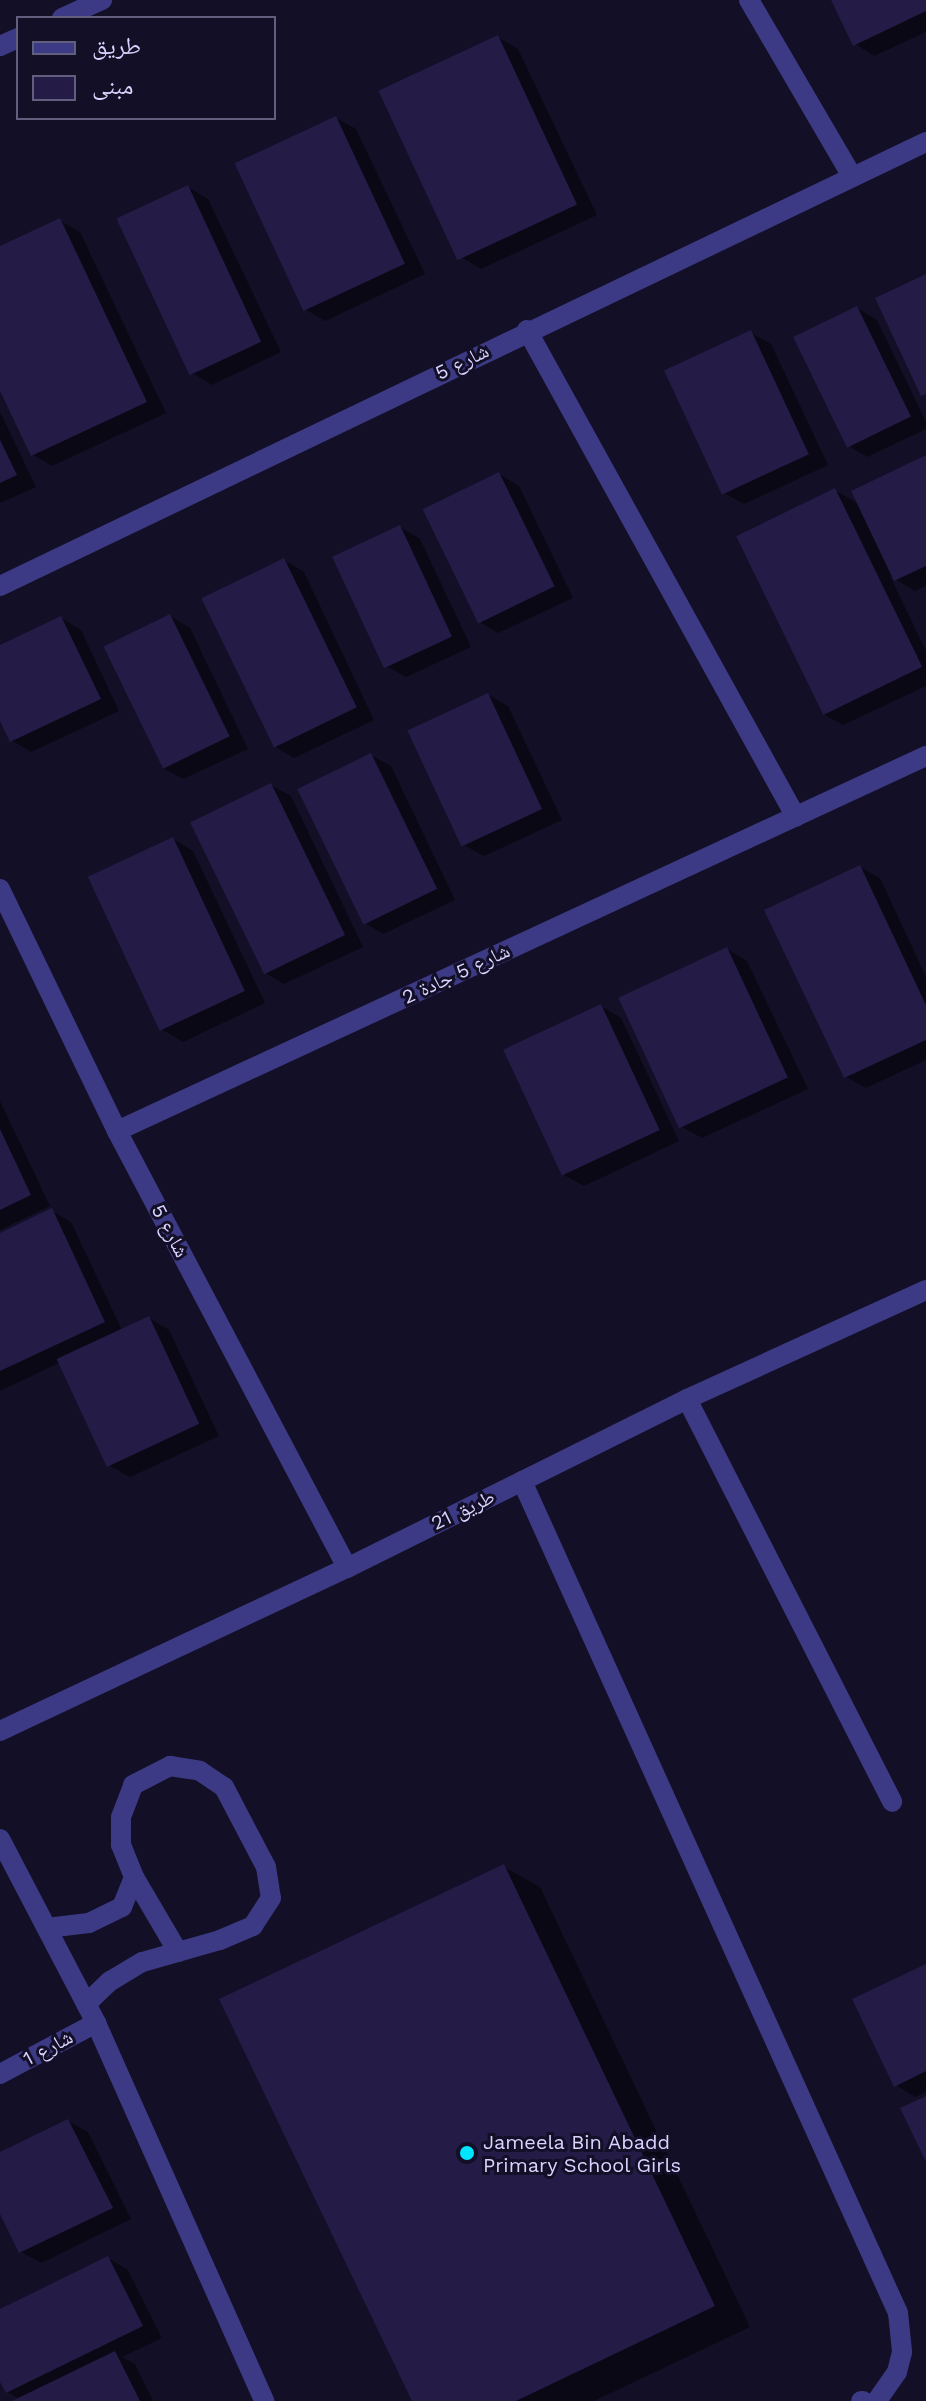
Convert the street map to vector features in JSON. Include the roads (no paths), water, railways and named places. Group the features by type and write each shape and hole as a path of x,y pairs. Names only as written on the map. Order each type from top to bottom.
{"street":[{"path":"66,16 102,0"},
{"path":"749,0 852,176"},
{"name":"شارع 5","path":"0,586 527,330 926,142"},
{"path":"527,330 796,817"},
{"name":"شارع 5 جادة 2","path":"117,1131 926,756"},
{"name":"شارع 5","path":"0,889 117,1131 347,1568"},
{"name":"طريق 21","path":"0,1731 347,1568 687,1399 926,1290"},
{"path":"687,1399 892,1802"},
{"path":"522,1481 898,2313 902,2352 888,2389 877,2401"},
{"path":"86,2004 110,1981 142,1962 178,1952 253,1926 271,1898 266,1867 224,1787 200,1771 170,1766 133,1785 121,1817 121,1845 134,1877 178,1952"},
{"path":"0,1839 96,2023 264,2401"},
{"path":"47,1928 89,1923 122,1907 134,1877"},
{"name":"شارع 1","path":"0,2074 96,2023"}],"place":[{"name":"Jameela Bin Abadd Primary School Girls","path":"467,2153"}]}
